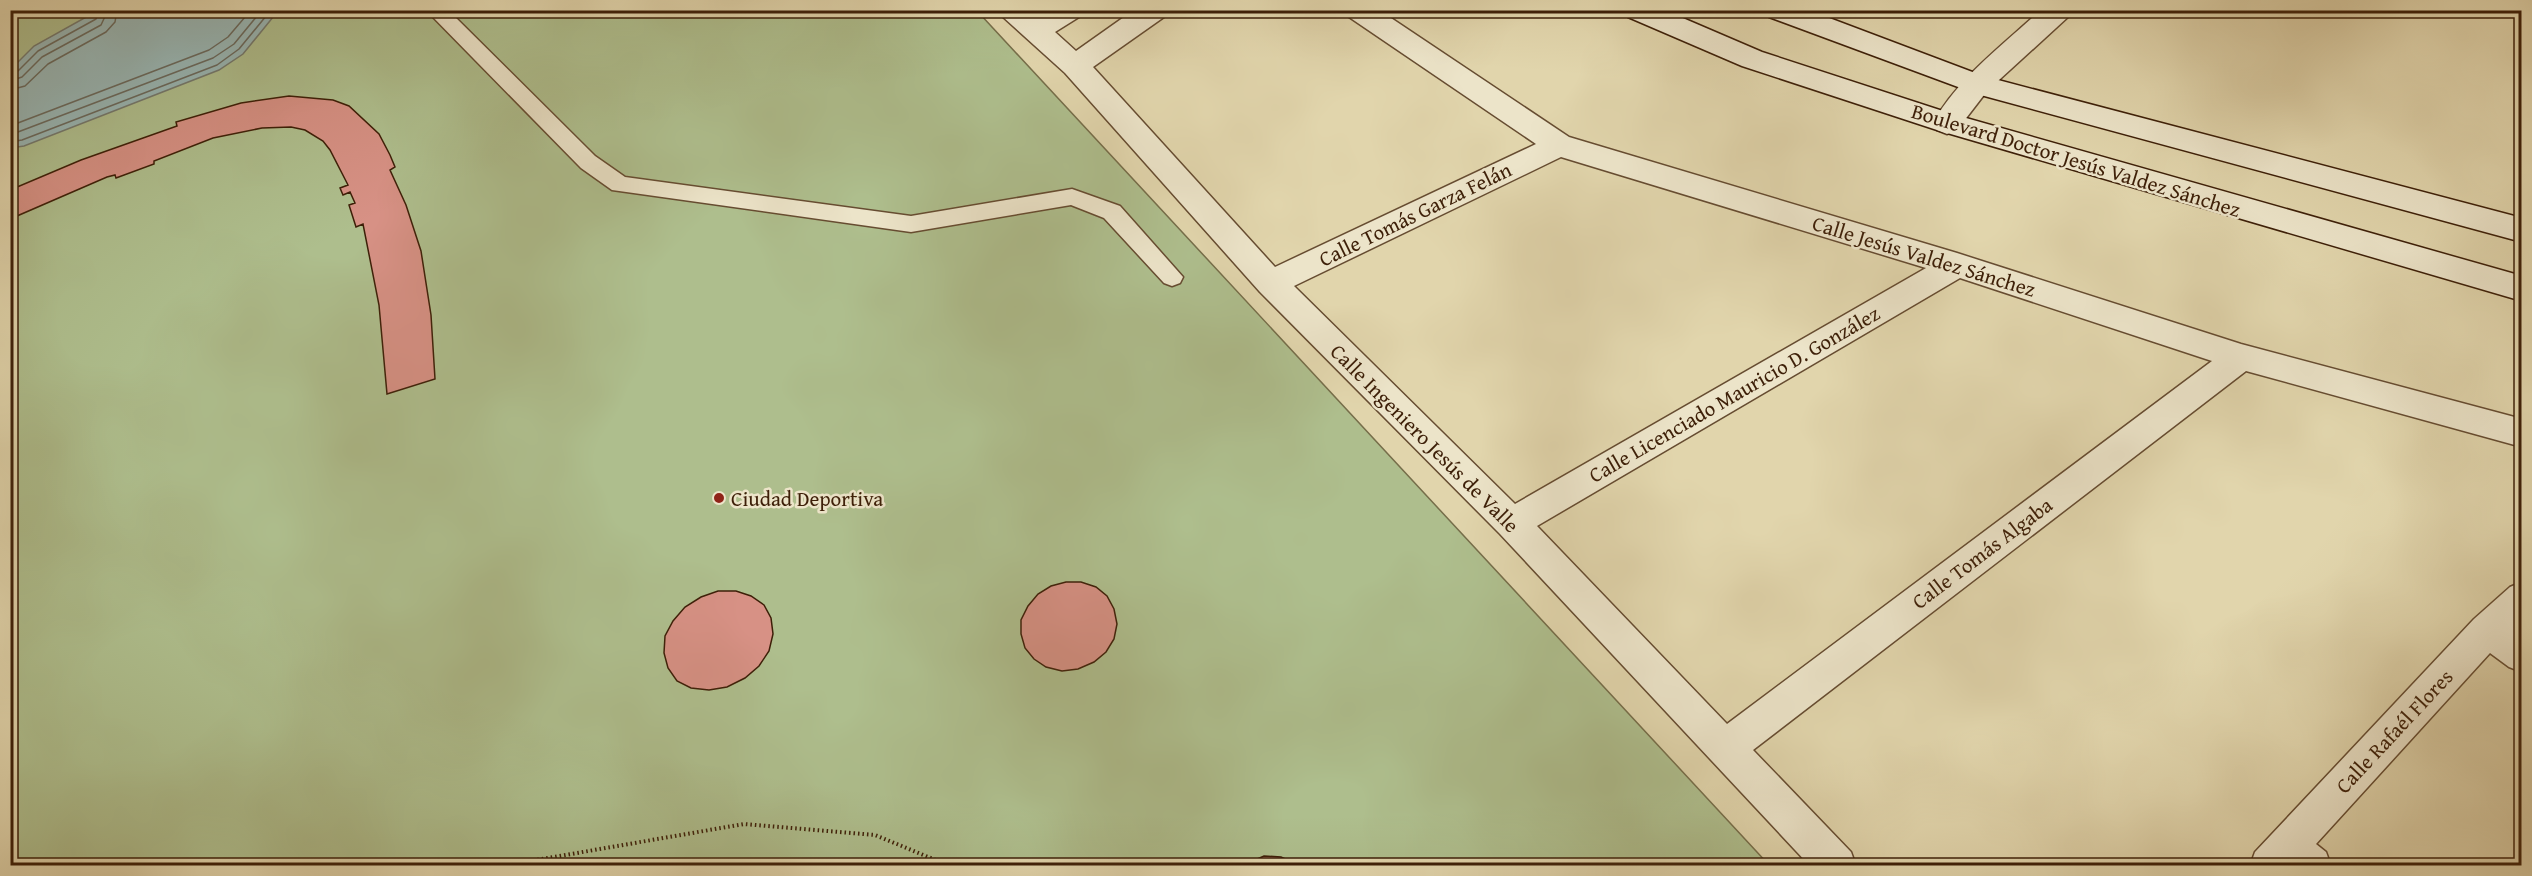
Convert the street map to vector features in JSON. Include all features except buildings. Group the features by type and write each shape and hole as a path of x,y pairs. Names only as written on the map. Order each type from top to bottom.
{"street":[{"path":"1025,21 1069,10"},
{"path":"1074,66 1154,10"},
{"name":"Calle Jesús Valdez Sánchez","path":"1359,10 1559,145 1957,265 2241,357 2522,433"},
{"name":"Boulevard Doctor Jesús Valdez Sánchez","path":"1638,10 1752,59 1947,123 2522,289"},
{"name":"Boulevard Doctor Jesús Valdez Sánchez","path":"1779,10 1977,84 2522,230"},
{"path":"1947,123 1977,84 2058,10"},
{"name":"Calle Ingeniero Jesús de Valle","path":"1025,21 1074,66 1271,283 1512,524 1837,866"},
{"name":"Calle Tomás Garza Felán","path":"1271,283 1559,145"},
{"name":"Calle Licenciado Mauricio D. González","path":"1512,524 1957,265"},
{"name":"Calle Tomás Algaba","path":"1724,749 2241,357"},
{"name":"Calle Rafaél Flores","path":"2290,858 2487,631 2522,598"},
{"path":"2487,631 2522,655"}],"lane":[{"path":"436,10 588,162 620,184 911,224 1072,197 1112,212 1172,277"}],"path":[{"path":"502,866 744,824 875,835 950,866"}],"green space":[{"name":"Ciudad Deportiva","path":"878,10 979,13 1769,865 11,866 11,11"}],"water":[{"path":"97,11 278,11 243,54 219,70 24,146 11,148 11,69 34,46"}],"place":[{"name":"Ciudad Deportiva","path":"719,498"}]}
